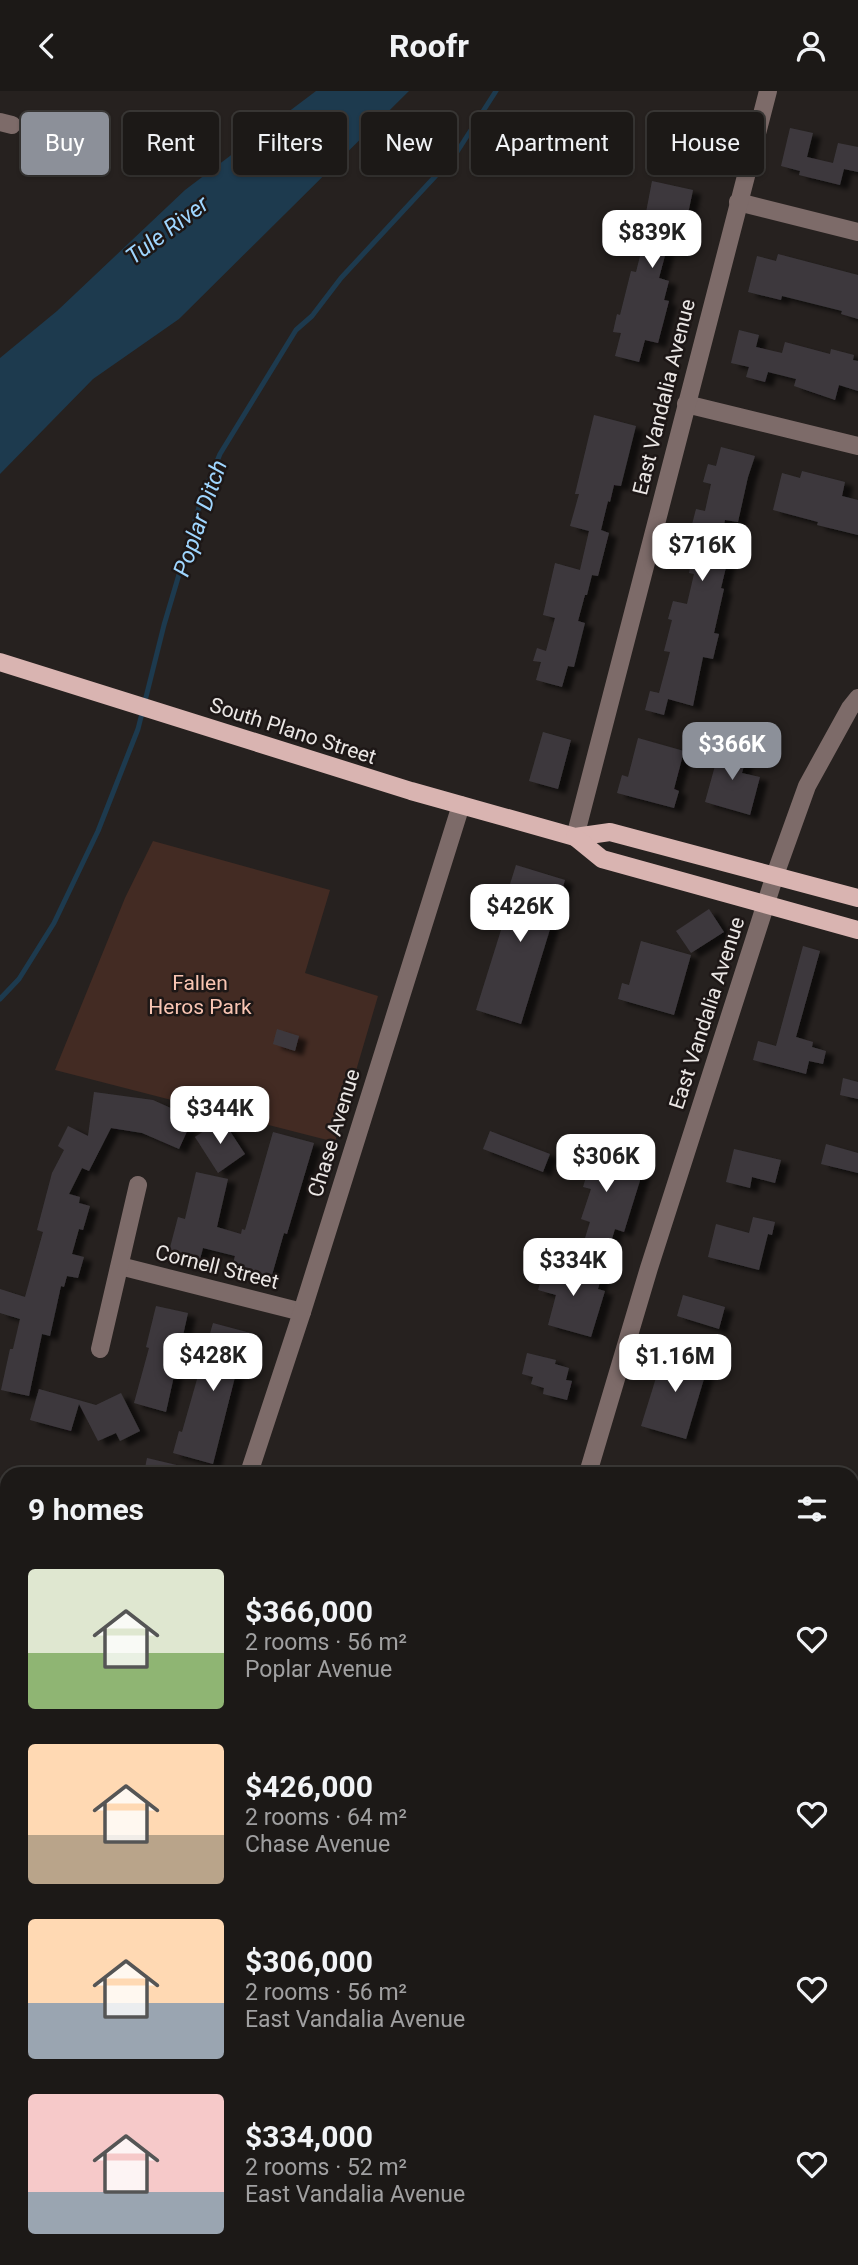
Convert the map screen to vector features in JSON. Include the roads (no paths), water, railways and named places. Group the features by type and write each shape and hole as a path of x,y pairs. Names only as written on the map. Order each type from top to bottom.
{"main road":[{"name":"South Plano Street","path":"0,662 364,777 575,837 602,859 771,889 858,898"},
{"name":"South Plano Street","path":"575,837 610,832 771,889 858,929"}],"street":[{"name":"East Vandalia Avenue","path":"575,837 768,91"},
{"path":"738,202 858,232"},
{"path":"686,404 858,446"},
{"name":"East Vandalia Avenue","path":"589,1467 649,1268 771,889 807,786 858,698"},
{"name":"Chase Avenue","path":"250,1467 302,1312 461,805"},
{"path":"100,1349 138,1185"},
{"name":"Cornell Street","path":"120,1266 302,1312"}],"water":[{"path":"316,91 409,91 388,112 361,112 361,139 347,152 347,112 288,112"},
{"name":"Tule River","path":"233,154 233,175 324,175 179,319 93,379 0,474 0,358 57,311 185,190 205,175 219,175 219,164"}],"waterway":[{"name":"Poplar Ditch","path":"0,999 19,979 54,923 98,831 138,729 164,625 202,497 220,454 296,330 312,316 341,278 455,155 496,91"}],"park label":[{"name":"Fallen Heros Park","path":"200,995"}]}
